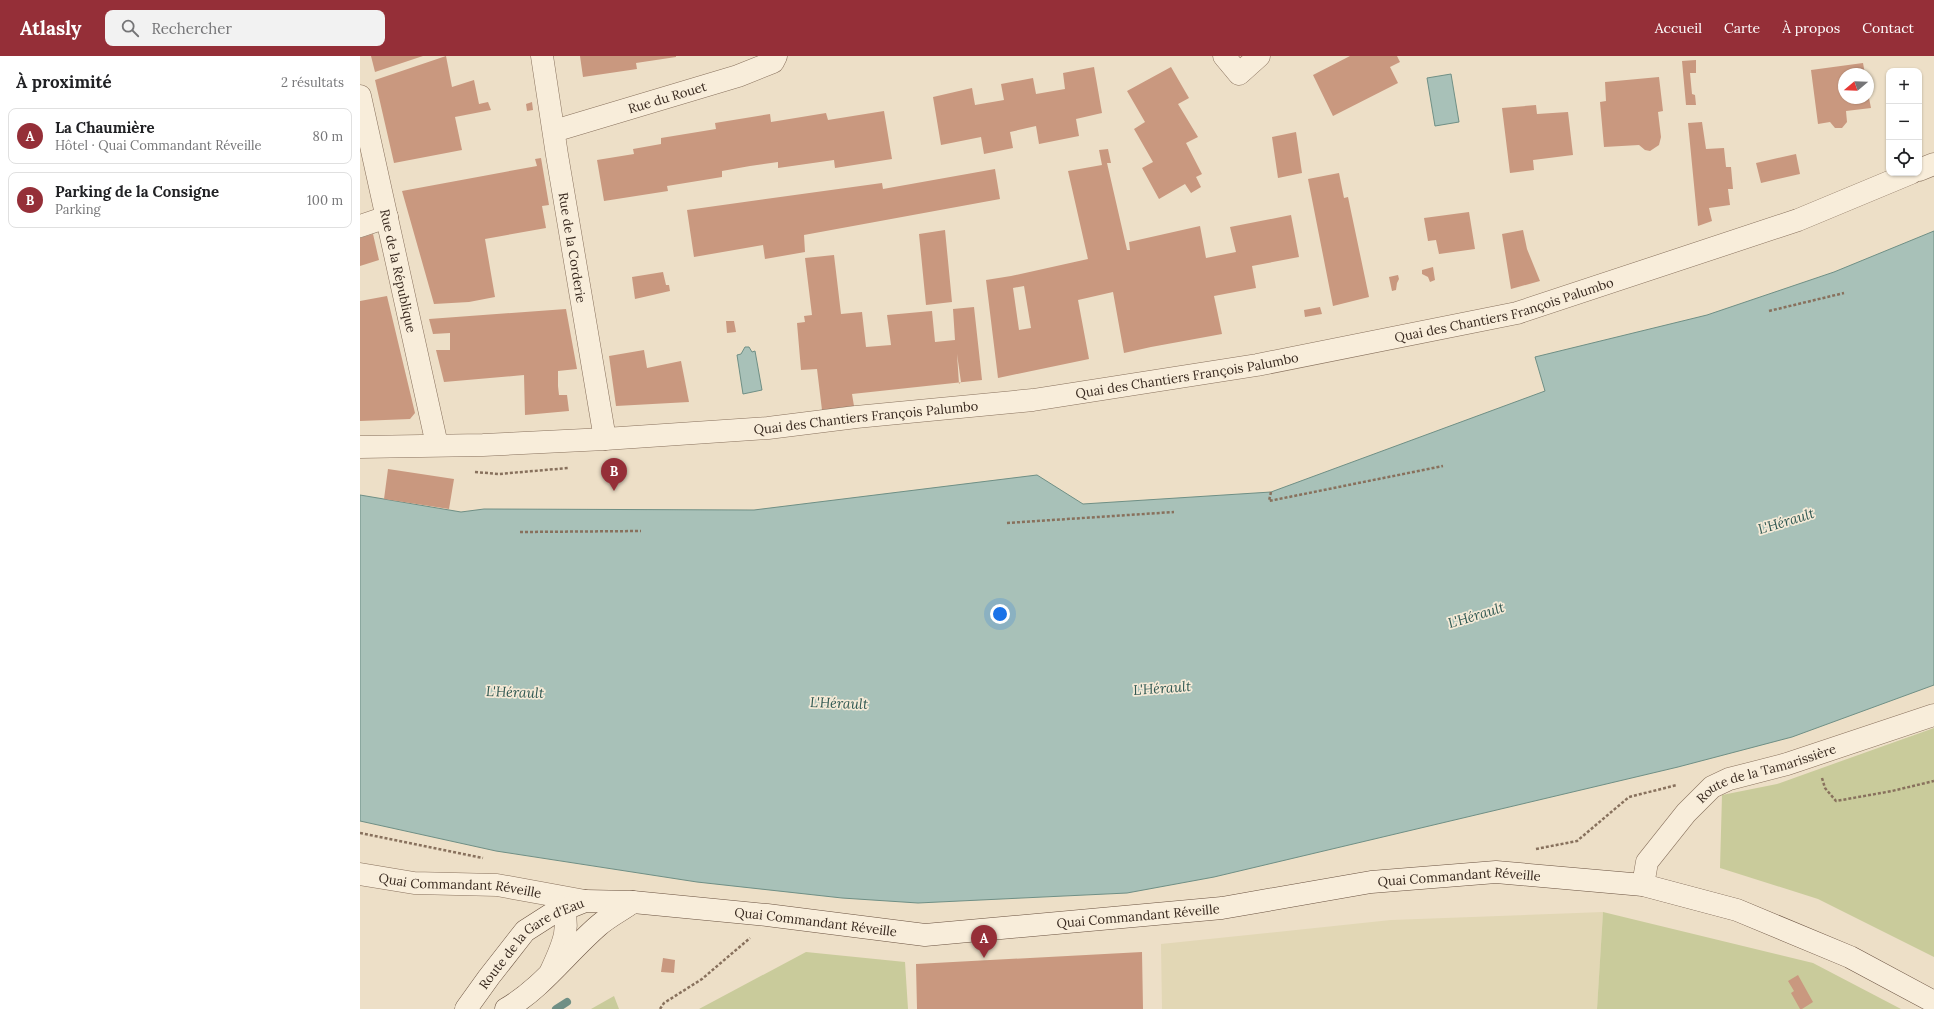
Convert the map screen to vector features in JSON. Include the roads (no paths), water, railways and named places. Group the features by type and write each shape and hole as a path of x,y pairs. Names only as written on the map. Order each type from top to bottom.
{"street":[{"name":"Rue de la Corderie","path":"542,56 605,439"},
{"name":"Rue du Rouet","path":"554,131 738,76 773,62 776,56"},
{"path":"1224,56 1239,74 1259,56"},
{"name":"Rue de la République","path":"360,96 437,445"},
{"path":"1922,169 1934,164"},
{"name":"Quai des Chantiers François Palumbo","path":"360,447 605,439 768,428 864,416 1033,400 1257,365 1517,313 1798,220 1904,176"},
{"path":"360,226 387,217"},
{"name":"Route de la Tamarissière","path":"1643,885 1647,862 1686,813 1712,787 1729,779 1813,756 1934,715"},
{"name":"Quai Commandant Réveille","path":"634,902 767,915 924,935 1222,908 1371,882 1496,872 1643,885 1737,910 1850,957 1934,1002"},
{"name":"Quai Commandant Réveille","path":"360,874 414,883 497,886 570,902"},
{"path":"548,977 564,943 570,902"},
{"name":"Route de la Gare d'Eau","path":"466,1009 489,977 525,932 570,902 634,902"},
{"name":"Route de la Gare d'Eau","path":"506,1009 518,1002 548,977 599,925 634,902"}],"water":[{"path":"1451,74 1459,122 1435,126 1427,78"},
{"name":"L'Hérault","path":"1934,231 1934,685 1792,737 1678,767 1214,877 1127,893 918,903 842,898 697,882 496,851 360,821 360,495 461,512 484,509 754,510 1037,475 1083,504 1271,492 1545,391 1535,357 1707,315 1834,272"},
{"path":"745,347 749,347 752,352 755,351 762,390 743,394 737,355 741,354"}],"waterway":[{"path":"556,1009 567,1002"}],"place":[{"name":"Parking de la Consigne","path":"614,491"},
{"name":"La Chaumière","path":"984,958"}]}
